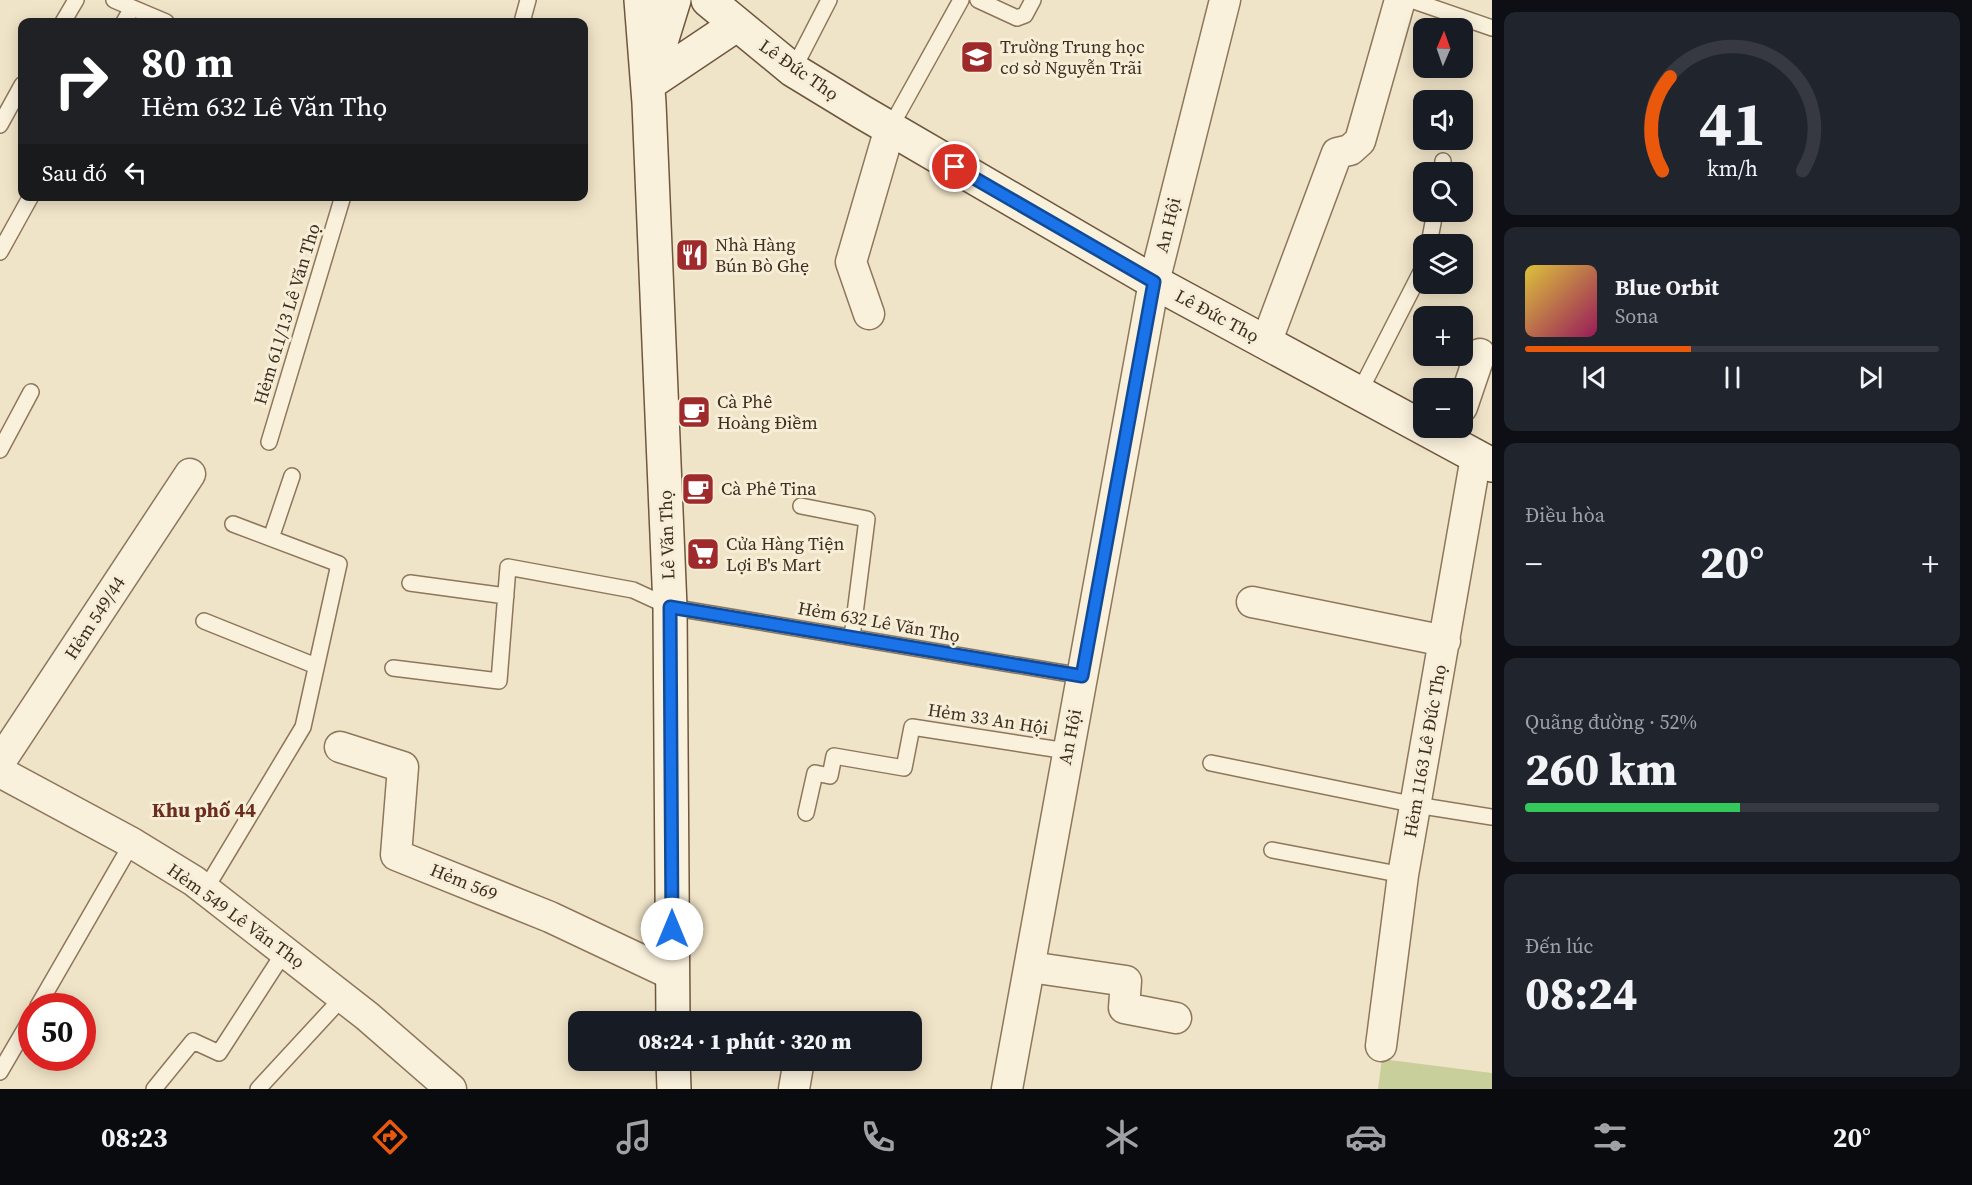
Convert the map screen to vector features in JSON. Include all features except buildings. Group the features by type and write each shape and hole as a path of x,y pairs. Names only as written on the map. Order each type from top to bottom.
{"main road":[{"name":"Lê Văn Thọ","path":"640,0 648,84 670,607 673,1011"},
{"path":"648,84 674,0"},
{"name":"Lê Đức Thọ","path":"708,0 793,70 890,128 1154,282 1359,393 1469,448"},
{"path":"648,84 736,25"},
{"path":"673,1071 674,1089"}],"street":[{"name":"An Hội","path":"1007,1089 1154,282 1225,0"},
{"path":"1266,343 1337,153 1350,150 1360,141 1400,0"},
{"path":"869,314 851,262 890,128"},
{"path":"1472,378 1480,354"},
{"name":"Hẻm 1163 Lê Đức Thọ","path":"1381,1046 1403,875 1444,641 1469,448"},
{"name":"Hẻm 549/44","path":"0,762 190,474"},
{"path":"1252,602 1444,641"},
{"name":"Hẻm 569","path":"340,747 403,767 396,855 550,917 673,975"},
{"name":"Hẻm 549 Lê Văn Thọ","path":"0,772 132,843 205,890 343,997 451,1089"},
{"path":"1030,967 1126,981 1124,1008 1176,1018"},
{"path":"795,1089 797,1071"}],"lane":[{"path":"65,18 76,0"},
{"path":"114,0 156,18"},
{"path":"523,18 528,0"},
{"path":"793,70 829,0"},
{"path":"890,128 961,0"},
{"path":"978,0 1017,18 1025,15 1033,0"},
{"path":"1411,0 1492,28"},
{"path":"126,18 132,8"},
{"path":"0,125 18,101"},
{"path":"0,252 28,201"},
{"name":"Hẻm 611/13 Lê Văn Thọ","path":"270,442 342,201"},
{"path":"1359,393 1413,287"},
{"path":"0,450 31,392"},
{"path":"271,538 292,476"},
{"path":"801,506 867,519 852,637"},
{"path":"205,890 303,727 339,564 233,524"},
{"name":"Hẻm 632 Lê Văn Thọ","path":"506,596 508,567 633,590 670,607 1082,676"},
{"path":"393,668 499,681 506,596 410,584"},
{"path":"204,621 316,666"},
{"name":"Hẻm 33 An Hội","path":"806,813 815,773 830,776 834,756 904,768 912,727 1067,751"},
{"path":"1211,763 1416,805 1492,817"},
{"path":"45,993 132,843"},
{"path":"1272,850 1403,875"},
{"path":"153,1089 193,1041 219,1053 285,951"},
{"path":"258,1089 343,997"},
{"path":"0,1072 18,1041"}],"green space":[{"path":"1382,1059 1492,1073 1492,1089 1378,1089"}],"place":[{"name":"Trường Trung học cơ sở Nguyễn Trãi","path":"977,57"},
{"name":"Nhà Hàng Bún Bò Ghẹ","path":"692,255"},
{"name":"Cà Phê Hoàng Điềm","path":"694,412"},
{"name":"Cà Phê Tina","path":"698,489"},
{"name":"Cửa Hàng Tiện Lợi B's Mart","path":"703,554"}],"district":[{"name":"Khu phố 44","path":"204,810"}],"route":[{"path":"672,929 670,607 1082,676 1154,282 955,167"}]}
